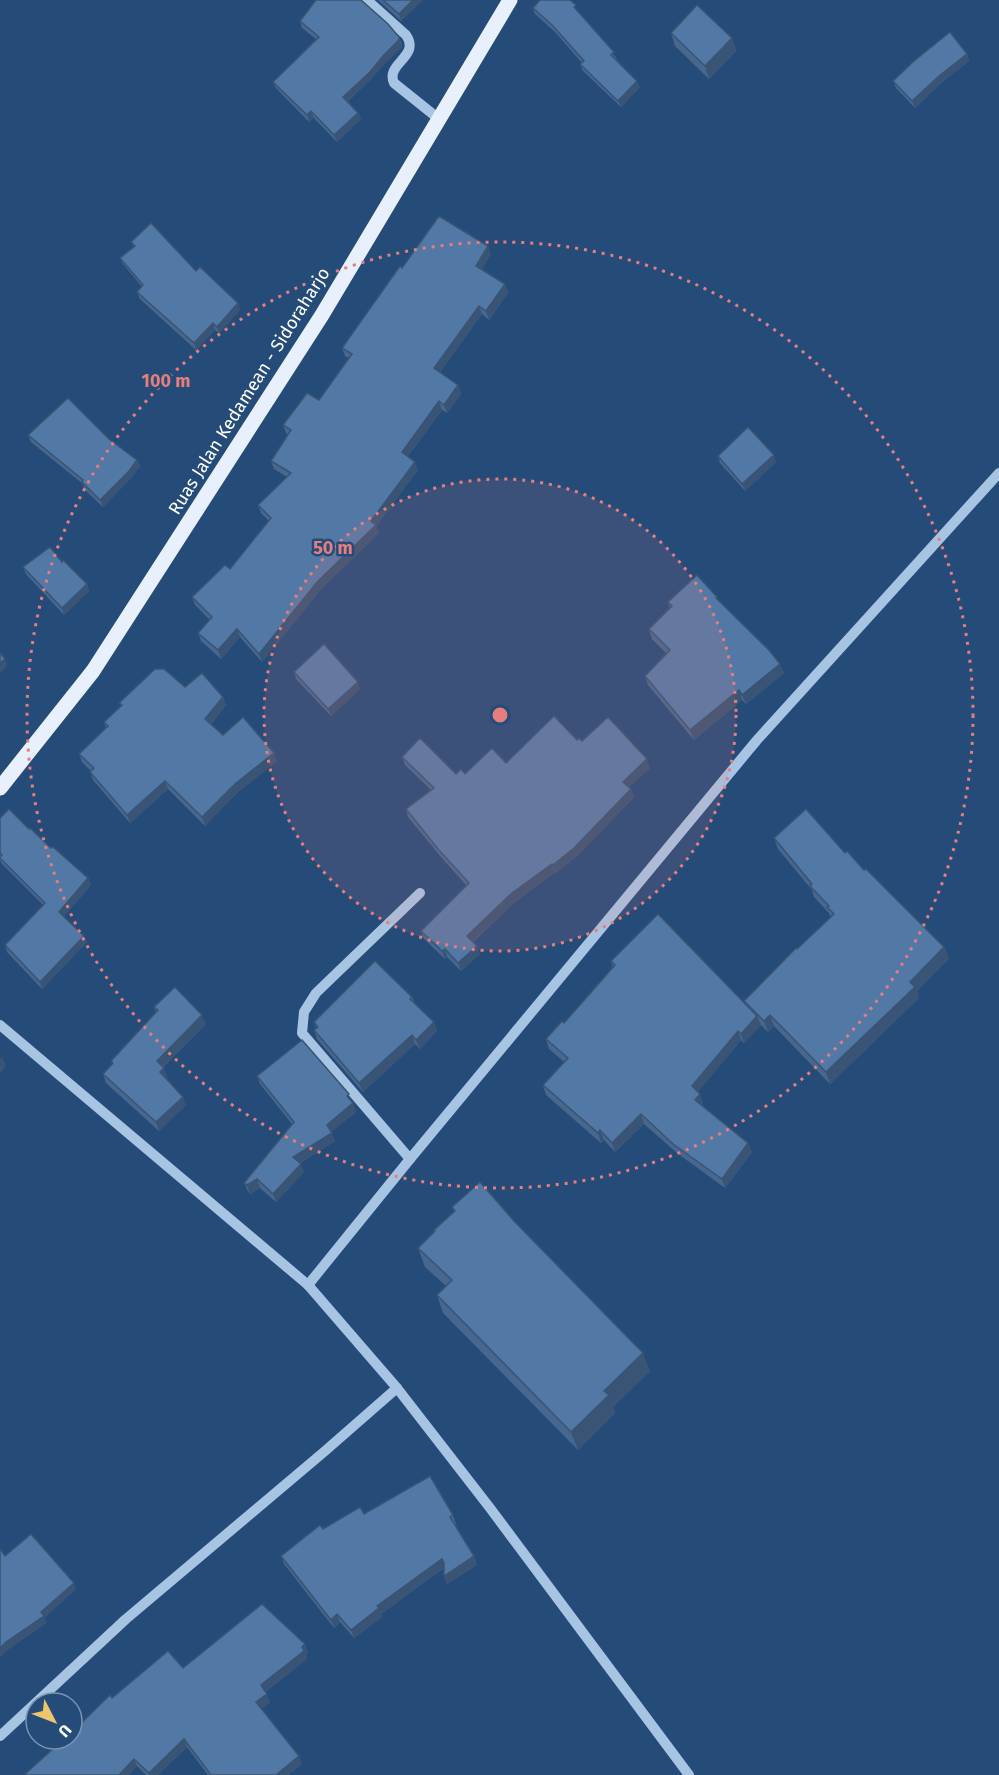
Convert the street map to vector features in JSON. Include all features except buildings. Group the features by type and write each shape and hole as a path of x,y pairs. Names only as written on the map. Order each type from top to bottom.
{"main road":[{"name":"Ruas Jalan Kedamean - Sidoraharjo","path":"0,788 93,671 322,315 510,0"}],"street":[{"path":"367,0 411,42 410,49 393,72 394,84 439,119"},
{"path":"308,1285 757,740 999,473"},
{"path":"410,1159 302,1033 304,1011 316,993 420,893"},
{"path":"0,1025 308,1285 397,1388 490,1508 689,1775"},
{"path":"0,1736 126,1620 397,1388"}]}
